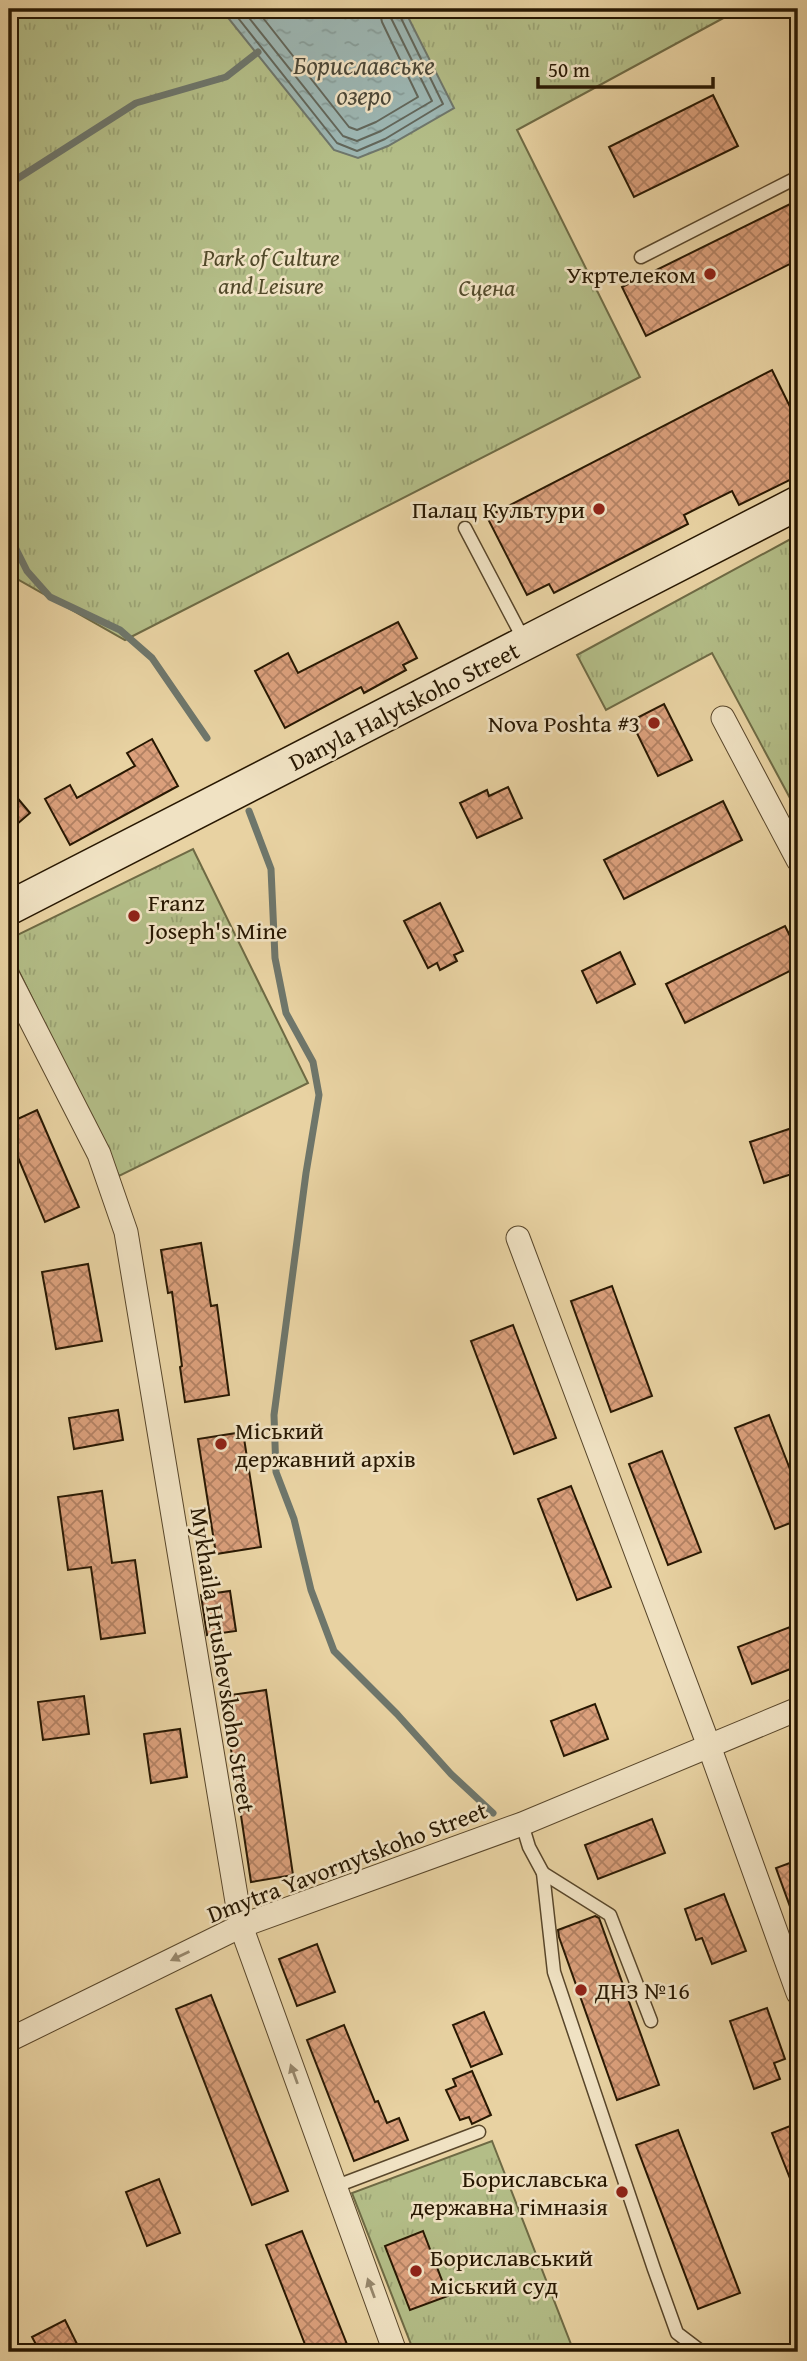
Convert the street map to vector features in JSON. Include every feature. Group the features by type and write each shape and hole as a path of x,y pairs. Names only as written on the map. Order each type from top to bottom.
{"main road":[{"name":"Danyla Halytskoho Street","path":"9,908 798,503"}],"street":[{"path":"723,718 798,860"},
{"name":"Mykhaila Hrushevskoho Street","path":"9,978 99,1154 126,1232 241,1926 395,2352"},
{"path":"518,1238 709,1746 798,1993"},
{"name":"Dmytra Yavornytskoho Street","path":"9,2040 241,1926 522,1824 798,1709"}],"lane":[{"path":"641,257 798,177"},
{"path":"466,528 525,643"},
{"path":"522,1824 529,1847 543,1873 554,1972 558,1985 677,2333 702,2352"},
{"path":"543,1873 610,1914 651,2021"},
{"path":"334,2187 479,2132"}],"green space":[{"name":"Park of Culture and Leisure","path":"9,9 740,9 517,130 640,377 125,640 12,576 9,567"},
{"path":"798,535 798,813 712,653 606,710 577,655"},
{"path":"193,849 308,1083 119,1176 9,951 9,939"},
{"path":"492,2141 574,2352 414,2352 352,2193"}],"water":[{"name":"Бориславське озеро","path":"221,9 404,9 454,108 388,146 358,158 334,150"}],"building":[{"path":"713,95 738,146 634,197 609,147"},
{"name":"Укртелеком","path":"798,200 798,260 646,336 622,287"},
{"name":"Палац Культури","path":"772,370 798,423 798,476 739,505 732,491 684,515 688,524 554,593 549,584 527,595 487,517"},
{"path":"398,622 417,658 403,665 406,670 364,693 361,687 285,728 255,671 288,653 298,673"},
{"path":"664,704 692,760 658,776 631,721"},
{"path":"152,739 178,786 70,845 45,799 70,785 77,798 135,766 127,753"},
{"path":"508,787 522,818 477,838 460,803 487,790 489,796"},
{"path":"9,788 30,813 9,831"},
{"path":"723,801 742,840 624,899 604,860"},
{"path":"440,903 463,951 454,955 457,961 440,970 437,963 428,968 404,921"},
{"path":"785,926 798,952 798,967 685,1023 666,984"},
{"path":"620,952 635,984 597,1003 582,971"},
{"path":"37,1110 79,1207 45,1222 9,1136 9,1123"},
{"path":"798,1126 798,1172 764,1183 750,1142"},
{"path":"201,1243 211,1306 217,1305 229,1395 185,1402 172,1292 168,1293 161,1250"},
{"path":"88,1264 102,1341 56,1349 42,1272"},
{"path":"612,1286 652,1396 611,1412 571,1301"},
{"path":"513,1325 556,1438 514,1454 471,1341"},
{"path":"118,1410 123,1440 74,1449 69,1418"},
{"path":"769,1415 798,1490 798,1520 775,1529 735,1428"},
{"path":"243,1432 261,1547 216,1554 198,1439"},
{"path":"662,1451 701,1552 668,1565 629,1464"},
{"path":"571,1486 611,1587 577,1600 538,1499"},
{"path":"102,1491 112,1563 135,1560 145,1633 101,1639 91,1567 68,1570 58,1497"},
{"path":"230,1591 236,1631 207,1635 201,1595"},
{"path":"798,1624 798,1666 752,1684 738,1647"},
{"path":"266,1690 293,1875 251,1882 223,1696"},
{"path":"84,1696 89,1734 43,1740 38,1702"},
{"path":"595,1704 608,1739 564,1756 551,1721"},
{"path":"180,1729 187,1777 151,1783 144,1734"},
{"path":"652,1819 665,1853 598,1879 585,1845"},
{"path":"798,1860 798,1922 796,1923 776,1868"},
{"path":"724,1894 746,1951 712,1964 702,1938 696,1940 685,1909"},
{"path":"595,1916 599,1918 659,2085 617,2100 558,1930"},
{"path":"317,1944 335,1992 297,2006 279,1959"},
{"path":"211,1995 288,2191 252,2205 176,2009"},
{"path":"767,2008 785,2059 774,2063 780,2079 754,2089 730,2021"},
{"path":"484,2012 502,2054 471,2067 453,2025"},
{"path":"344,2025 375,2102 378,2101 387,2123 399,2118 408,2140 354,2161 307,2040"},
{"path":"472,2071 491,2115 472,2124 469,2117 460,2120 446,2090 456,2086 453,2079"},
{"path":"798,2123 798,2196 797,2196 772,2133"},
{"name":"Бориславська державна гімназія","path":"678,2130 740,2293 698,2309 636,2145"},
{"path":"159,2179 180,2233 147,2246 126,2192"},
{"path":"302,2231 350,2352 308,2352 266,2245"},
{"name":"Бориславський міський суд","path":"423,2231 448,2296 410,2310 385,2246"},
{"path":"65,2320 81,2352 40,2352 32,2337"}],"waterway":[{"path":"9,184 136,103 226,77 258,52"},
{"path":"9,535 27,571 50,597 120,630 152,658 207,738"},
{"path":"249,811 271,869 275,958 286,1013 313,1062 319,1095 274,1415 276,1472 294,1519 311,1590 334,1651 397,1714 451,1774 493,1813"}],"place":[{"name":"Укртелеком","path":"710,274"},
{"name":"Палац Культури","path":"599,509"},
{"name":"Nova Poshta #3","path":"654,723"},
{"name":"Franz Joseph's Mine","path":"134,916"},
{"name":"Міський державний архів","path":"221,1444"},
{"name":"ДНЗ №16","path":"581,1990"},
{"name":"Бориславська державна гімназія","path":"622,2192"},
{"name":"Бориславський міський суд","path":"416,2271"}],"park label":[{"name":"Сцена","path":"487,287"}]}
